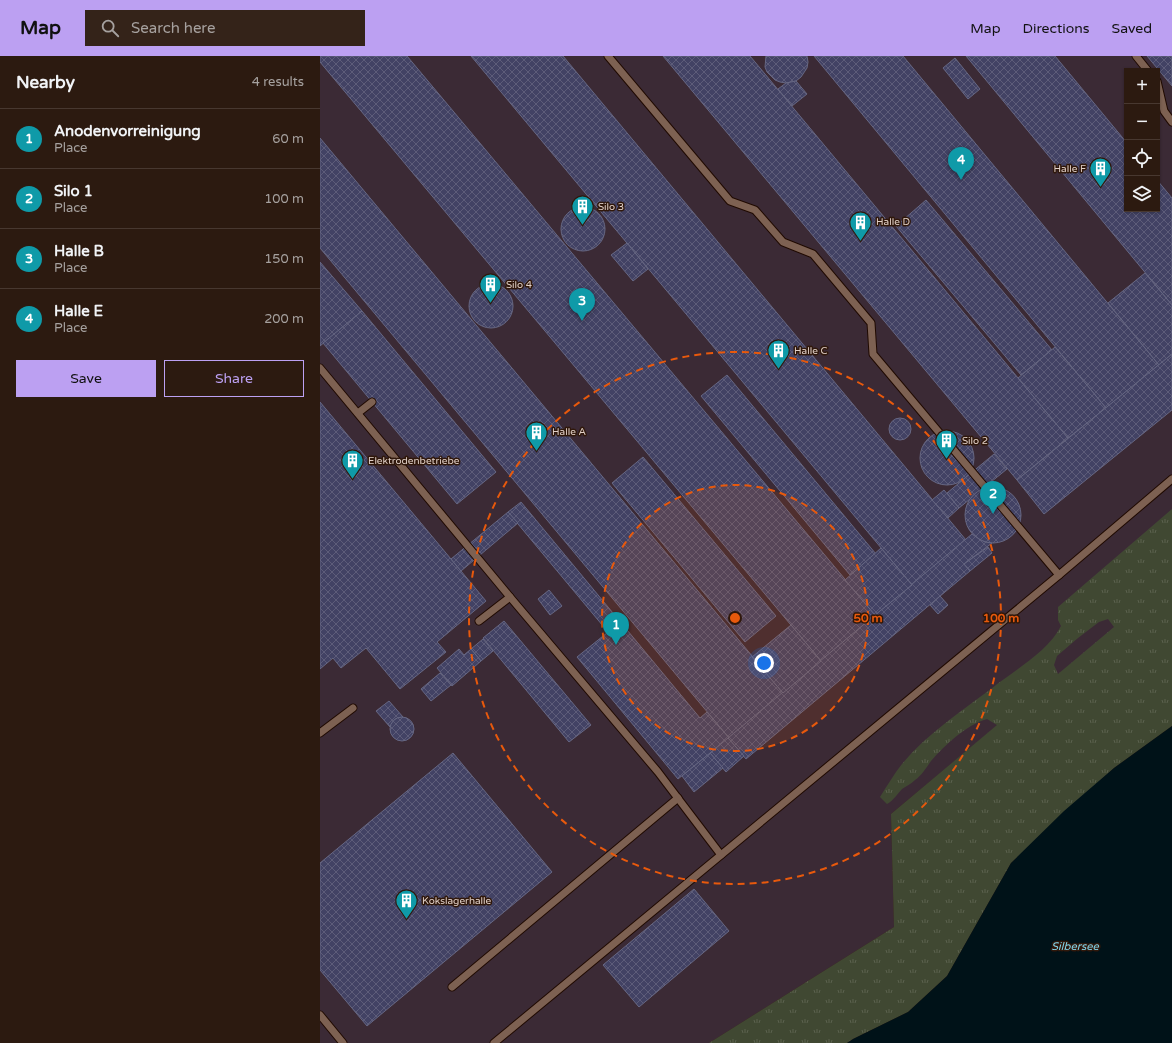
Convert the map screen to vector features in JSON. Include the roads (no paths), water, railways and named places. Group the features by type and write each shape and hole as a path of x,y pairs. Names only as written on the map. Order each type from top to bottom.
{"lane":[{"path":"608,56 730,201 755,210 783,242 813,254 871,323 873,354 1059,574"},
{"path":"1136,56 1146,68"},
{"path":"1160,94 1164,111 1172,122"},
{"path":"320,368 510,597 658,772 720,855"},
{"path":"358,413 372,402"},
{"path":"494,1043 1172,479"},
{"path":"479,621 510,597"},
{"path":"320,733 353,708"},
{"path":"452,987 678,798"},
{"path":"320,1015 344,1043"}],"water":[{"name":"Silbersee","path":"1172,726 1172,1043 847,1043 908,1012 947,976 1011,863 1064,811 1114,768"}],"place":[{"name":"Halle E","path":"961,180"},
{"name":"Halle F","path":"1101,188"},
{"name":"Silo 3","path":"583,226"},
{"name":"Halle D","path":"861,242"},
{"name":"Silo 4","path":"491,304"},
{"name":"Halle B","path":"582,321"},
{"name":"Halle C","path":"779,370"},
{"name":"Halle A","path":"536,452"},
{"name":"Silo 2","path":"947,460"},
{"name":"Elektrodenbetriebe","path":"353,480"},
{"name":"Silo 1","path":"993,514"},
{"name":"Anodenvorreinigung","path":"616,645"},
{"name":"Kokslagerhalle","path":"406,920"}]}
